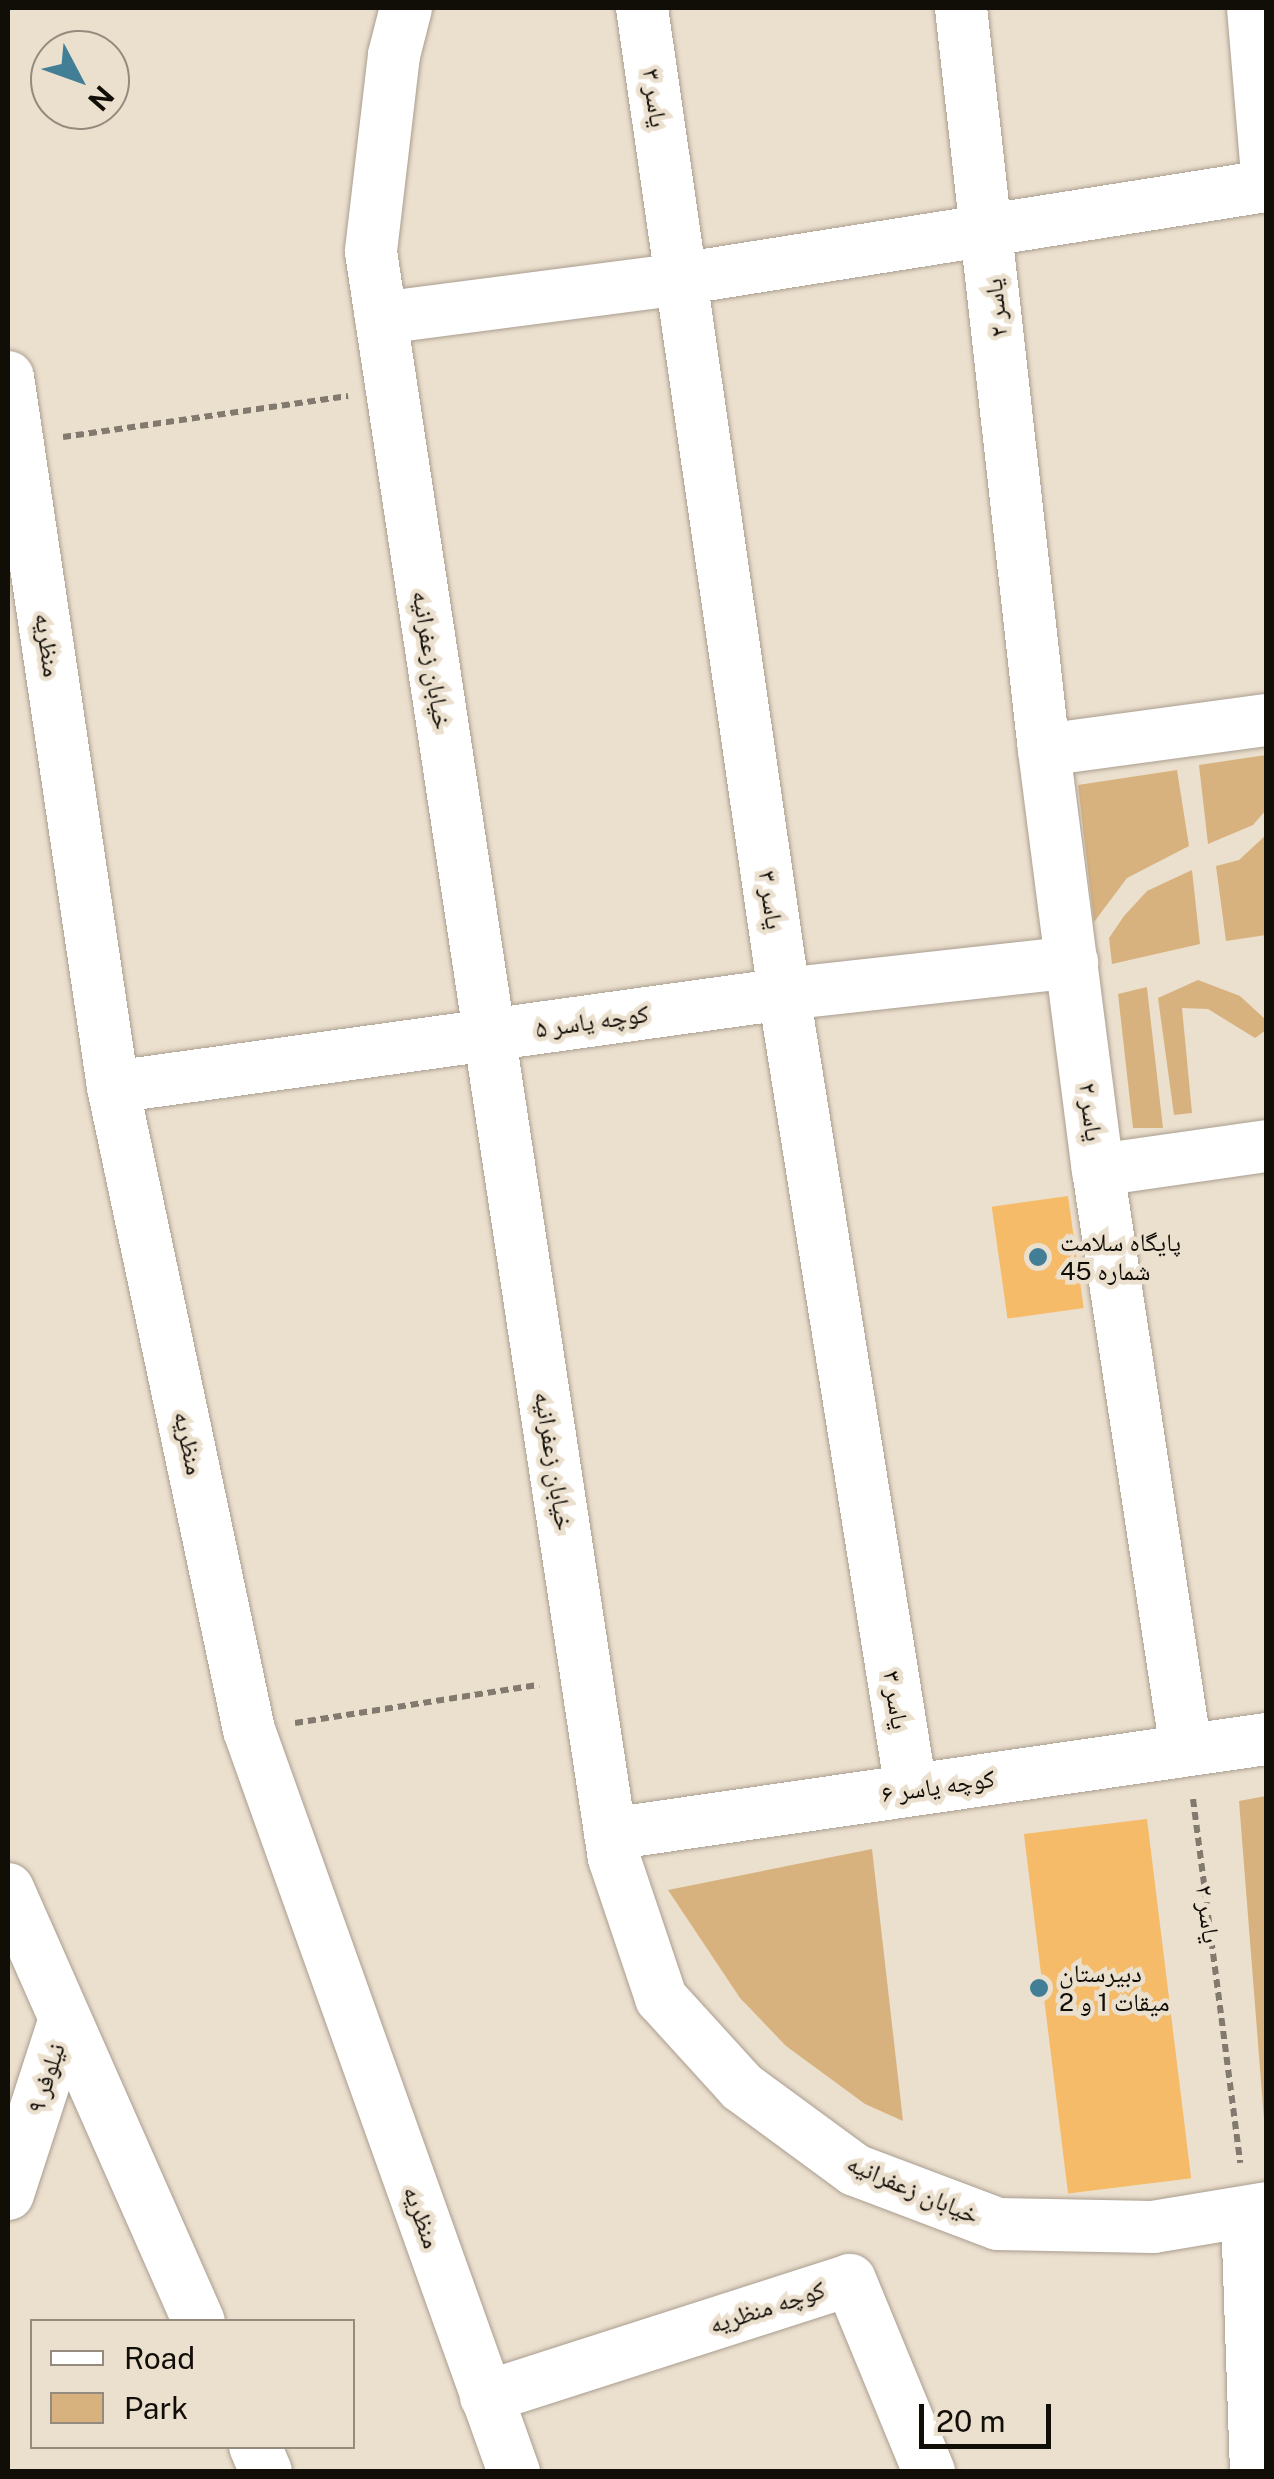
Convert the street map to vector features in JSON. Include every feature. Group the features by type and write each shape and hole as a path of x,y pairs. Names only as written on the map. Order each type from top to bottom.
{"street":[{"name":"خیابان زعفرانیه","path":"406,8 394,55 371,252 610,1834 633,1926 661,1998 742,2087 855,2170 998,2224 1153,2227 1257,2211"},
{"name":"یاسر ۳","path":"642,8 784,994 911,1790"},
{"name":"یاسر ۲","path":"961,8 1044,750 1098,1170 1186,1750"},
{"path":"1253,8 1266,164"},
{"path":"380,318 680,279 1266,186"},
{"name":"منظریه","path":"8,377 114,1087 249,1730 514,2472"},
{"path":"1044,750 1266,720"},
{"name":"کوچه یاسر ۵","path":"114,1087 784,994 1072,962"},
{"path":"1098,1170 1266,1146"},
{"name":"کوچه یاسر ۶","path":"610,1834 1266,1738"},
{"path":"8,1889 198,2319"},
{"name":"نیلوفر ۹","path":"8,2194 65,2019"},
{"path":"1256,2472 1257,2211"},
{"name":"کوچه منظریه","path":"486,2397 850,2280 930,2472"}],"path":[{"path":"18,444 391,389"},
{"path":"249,1730 586,1678"},
{"name":"یاسر ۲","path":"1186,1750 1257,2211"}],"green space":[{"path":"1266,755 1266,810 1253,825 1208,844 1199,765"},
{"path":"1177,770 1189,846 1127,878 1094,922 1078,785"},
{"path":"1266,835 1266,935 1226,941 1216,866 1239,860"},
{"path":"1192,870 1200,944 1112,964 1109,938 1124,916 1147,891"},
{"path":"1198,980 1240,996 1266,1020 1266,1030 1255,1038 1208,1009 1182,1008 1192,1113 1174,1115 1158,998"},
{"path":"1147,987 1163,1128 1133,1128 1118,994"},
{"path":"1266,1796 1266,2145 1239,1801"},
{"path":"872,1849 903,2121 865,2104 786,2046 740,1998 668,1890"}],"building":[{"name":"پایگاه سلامت شماره 45","path":"1068,1196 1084,1308 1007,1319 992,1207"},
{"path":"1147,1819 1191,2178 1068,2193 1024,1834"}],"place":[{"name":"پایگاه سلامت شماره 45","path":"1038,1257"},
{"name":"دبیرستان میقات 1 و 2","path":"1039,1988"}]}
